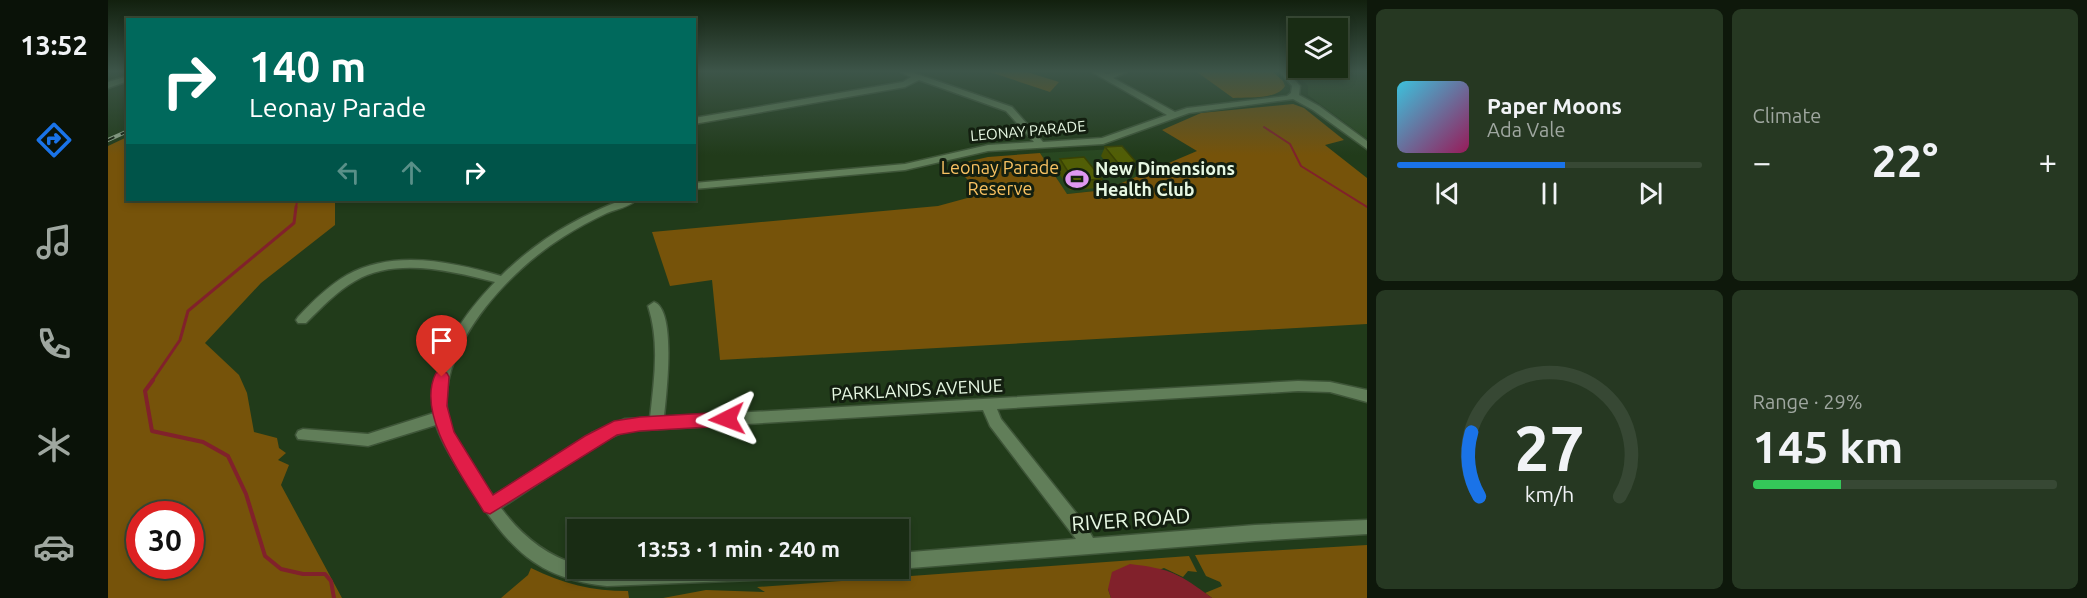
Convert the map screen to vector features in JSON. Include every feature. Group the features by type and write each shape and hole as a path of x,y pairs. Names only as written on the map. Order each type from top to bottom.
{"street":[{"path":"696,121 814,100"},
{"path":"984,100 1012,110 1041,145"},
{"path":"1147,100 1173,115"},
{"name":"LEONAY PARADE","path":"696,186 905,167 988,148 1109,140 1173,115 1204,108 1283,100"},
{"path":"1301,100 1316,108 1367,146"},
{"path":"567,570 533,554 507,531 450,442 441,417 440,384 448,358 471,320 502,280 521,262 558,235 600,212 628,201"},
{"path":"302,320 332,289 359,274 383,266 423,264 502,280"},
{"path":"654,306 662,327 662,361 656,423"},
{"name":"PARKLANDS AVENUE","path":"490,506 603,433 620,426 1298,386 1330,387 1367,396"},
{"path":"988,404 995,422 1079,529 1088,545"},
{"path":"303,435 368,440 441,417"},
{"name":"RIVER ROAD","path":"909,560 1088,545 1367,527"}],"shaded area":[{"path":"1315,100 1367,100 1367,139"},
{"path":"1115,149 1148,172 1105,190 1055,195 1059,182 1040,153"},
{"path":"1130,564 1165,570 1191,583 1212,598 1111,598 1108,589 1112,572"}],"green space":[{"name":"Leonay Parade Reserve","path":"1293,104 1304,108 1344,140 1325,145 1367,178 1367,324 720,360 712,280 670,286 652,232 938,206 982,194 953,165 988,157 1040,153 1067,194 1105,190 1197,151 1162,130 1201,113"},
{"path":"126,137 126,201 335,201 335,225 261,283 205,343 239,375 247,393 254,432 277,438 279,448 286,453 278,460 289,465 281,485 342,598 108,598 108,146"},
{"path":"1367,545 1367,598 1212,598 1205,593 1222,586 1220,582 1206,576 1195,555"},
{"path":"1189,556 1197,572 1188,571 1183,577 1164,568 1108,589 1111,598 663,598 706,590 765,592 757,587 868,579 909,579 909,576"},
{"path":"531,568 578,586 628,591 629,598 501,598 528,575"}],"building":[{"path":"1122,146 1135,161 1132,162 1136,167 1122,168 1105,147"},
{"path":"1084,157 1102,179 1074,181 1060,159"}],"waterway":[{"path":"1264,127 1290,144 1301,166 1367,207"},
{"path":"296,209 297,201"},
{"path":"152,381 180,340 188,311 294,223 296,207"},
{"path":"153,380 145,391 152,431 203,442 228,456 246,494 265,556 281,569 303,574 325,574 331,581 334,598"}],"railway":[{"path":"108,140 126,132"}],"place":[{"name":"New Dimensions Health Club","path":"1077,179"}],"route":[{"path":"442,377 440,406 446,434 490,506 614,428 625,425 727,419"}]}
